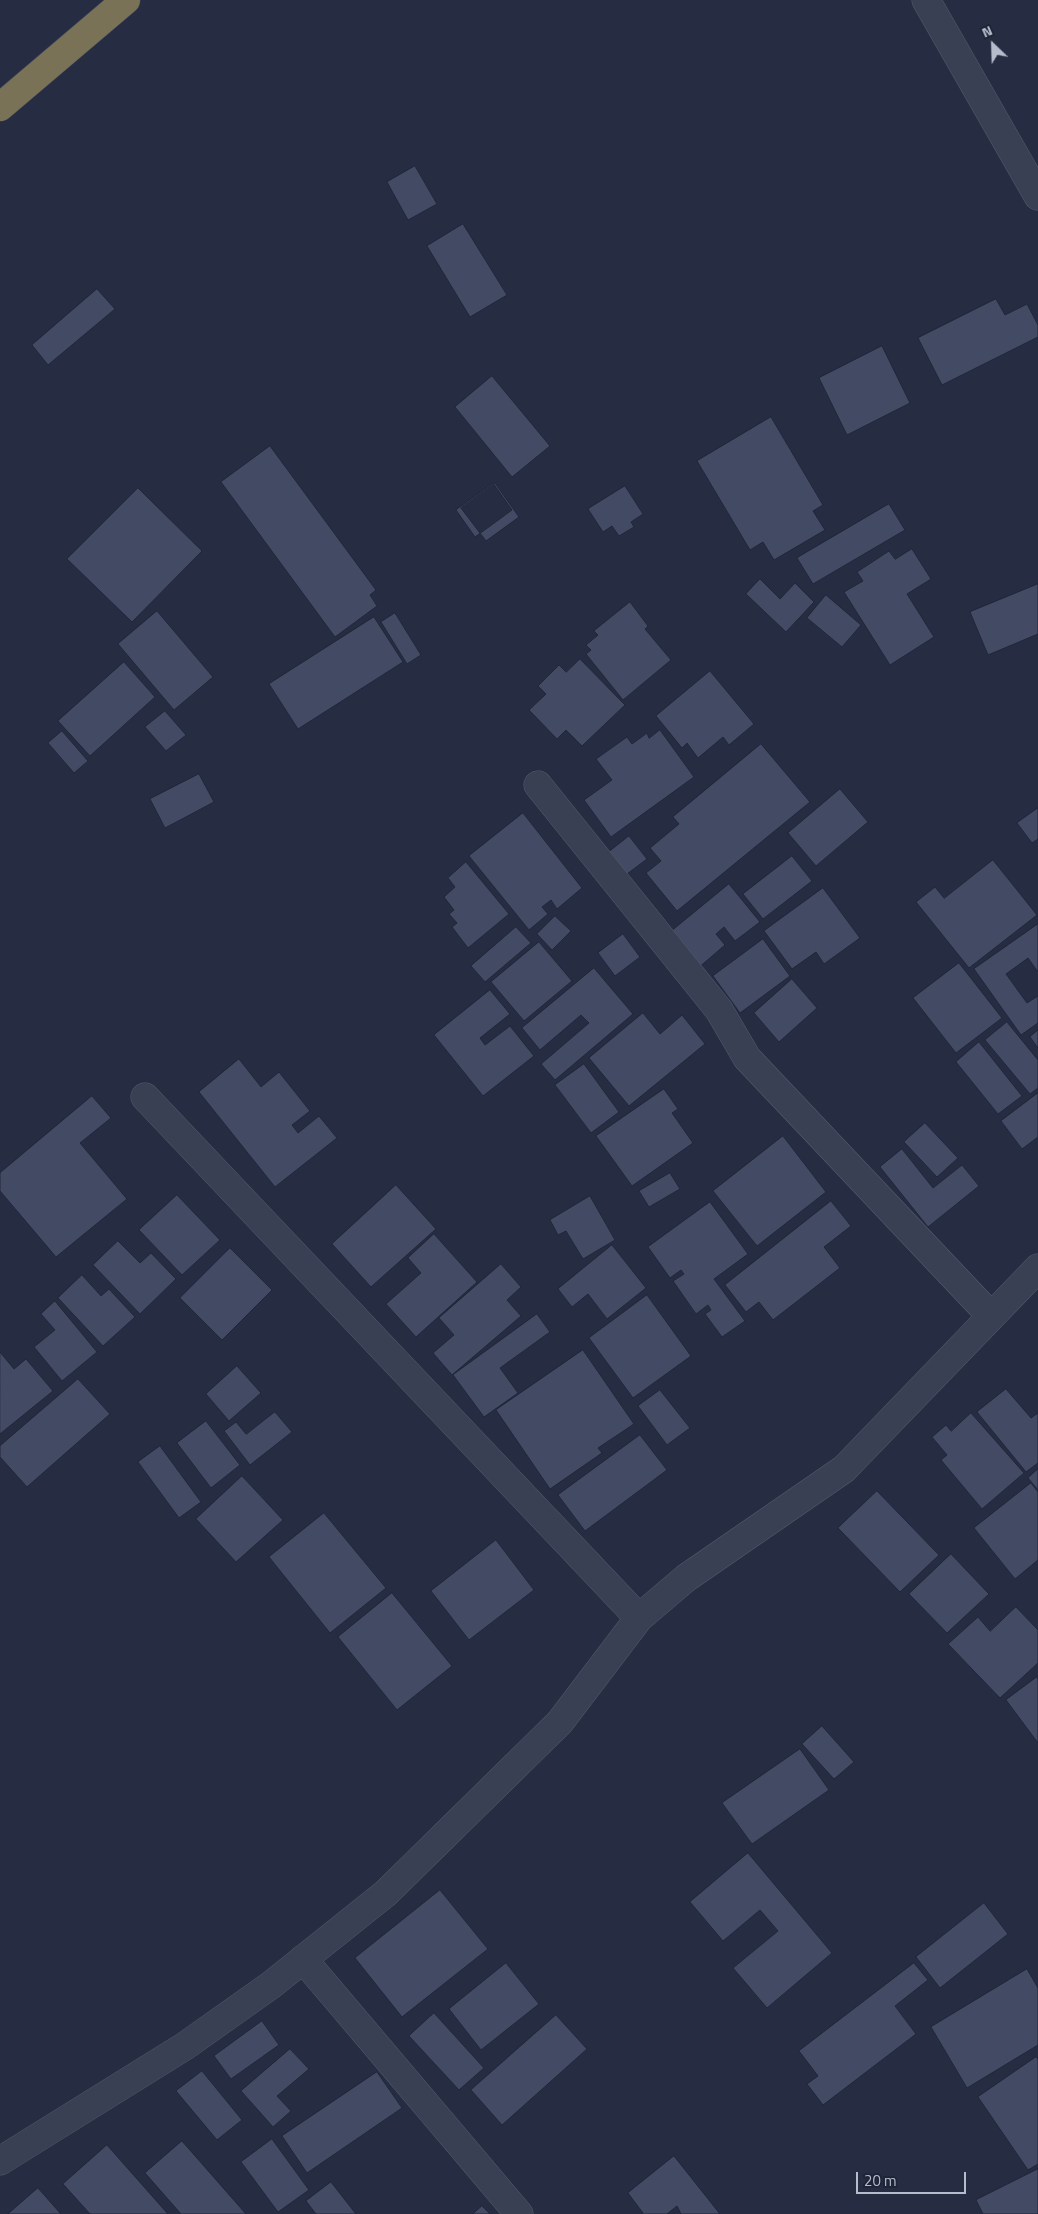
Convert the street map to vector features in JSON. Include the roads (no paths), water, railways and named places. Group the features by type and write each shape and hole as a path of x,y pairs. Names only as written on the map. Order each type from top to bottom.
{"highway":[{"path":"0,107 126,0"}],"street":[{"path":"926,0 1038,196"},
{"path":"538,785 719,1010 747,1058 991,1316"},
{"path":"145,1097 639,1618"},
{"path":"0,2162 185,2046 270,1985 386,1893 560,1722 639,1618 686,1578 844,1469 1038,1268"},
{"path":"303,1958 519,2214"}]}
